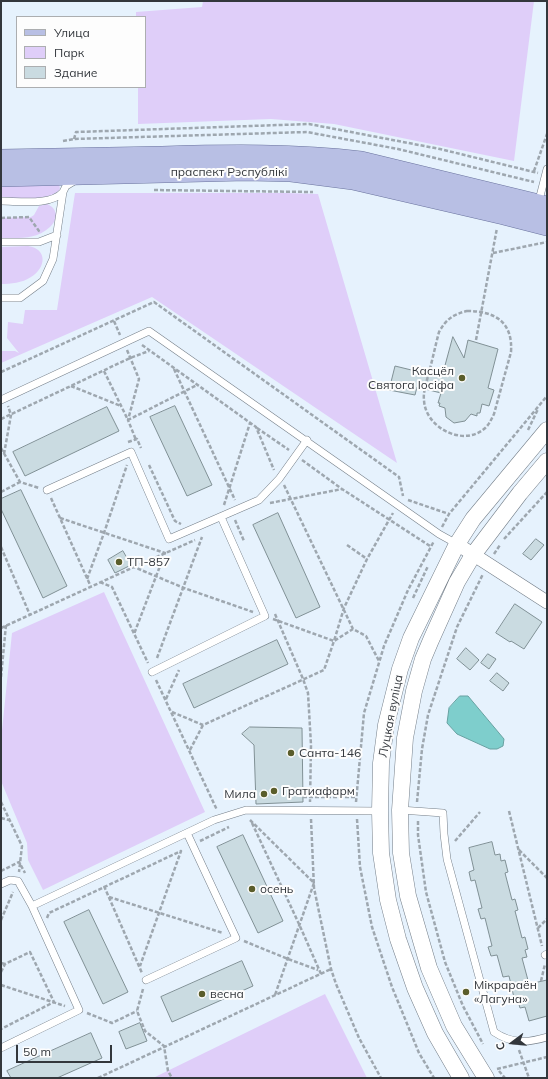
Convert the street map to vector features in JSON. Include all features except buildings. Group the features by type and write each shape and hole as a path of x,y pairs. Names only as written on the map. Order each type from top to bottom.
{"main road":[{"name":"праспект Рэспублікі","path":"1,160 219,155 295,156 322,158 361,162 543,205"},
{"name":"праспект Рэспублікі","path":"1,176 246,170 291,171 353,179 547,225"}],"street":[{"name":"Луцкая вуліца","path":"461,1078 435,1033 415,988 398,939 385,882 381,853 380,811 381,763 386,725 400,669 411,638 457,544 473,519 547,430"},
{"name":"Луцкая вуліца","path":"491,1074 454,1026 429,968 418,933 404,875 401,853 400,810 405,738 419,673 433,634 457,582 473,554 520,493 547,461"},
{"path":"457,544 547,602"}],"lane":[{"path":"543,205 546,173"},
{"path":"1,298 20,298 43,281 53,259 63,192 66,186 76,179 100,174"},
{"path":"1,201 51,200 63,192"},
{"path":"1,242 39,242 57,235"},
{"path":"3,400 149,331 307,440 438,534 457,544"},
{"path":"47,490 131,452 169,539 259,500 279,479 307,440"},
{"path":"152,672 265,616 221,517"},
{"path":"32,906 221,818 246,810 380,811"},
{"path":"400,810 418,810 443,813 447,859 494,1032 503,1038 515,1042 537,1040 547,1037"},
{"path":"146,980 236,938 187,834"},
{"path":"1,884 10,880 18,881 32,906 79,1010 1,1048"}],"path":[{"path":"74,139 76,132 309,124 440,149 546,173"},
{"path":"534,171 547,134"},
{"path":"154,190 289,191 320,193"},
{"path":"476,340 497,228 492,227"},
{"path":"493,253 547,242"},
{"path":"467,311 482,312 498,319 505,325 510,333 512,343 511,352 494,414 490,423 484,430 478,433 464,436 455,435 446,432 433,422 424,407 424,391 439,332 443,324 449,318 458,313 467,311"},
{"path":"114,321 139,379 128,420"},
{"path":"134,338 149,351 256,428 274,470 291,499 344,608 353,630 366,636 379,661"},
{"path":"1,420 130,358 149,351"},
{"path":"174,368 236,503"},
{"path":"104,371 143,452"},
{"path":"128,420 198,385"},
{"path":"71,386 121,406"},
{"path":"3,400 12,415 4,454"},
{"path":"229,506 222,508 250,423"},
{"path":"122,445 136,439"},
{"path":"87,579 136,439"},
{"path":"1,448 20,482 47,490 91,587"},
{"path":"146,459 175,521 184,525"},
{"path":"270,476 274,470"},
{"path":"1,492 20,482"},
{"path":"267,504 342,489 430,546"},
{"path":"485,1047 463,1006 445,962 426,892 418,835 417,796 428,715 457,627 488,564 502,542 547,492"},
{"path":"190,750 203,725 324,670 344,608 367,559 389,519 403,498"},
{"path":"60,518 165,553 134,634"},
{"path":"239,518 235,520 244,542"},
{"path":"152,672 202,537"},
{"path":"347,545 367,559"},
{"path":"1,547 30,615"},
{"path":"1,628 134,567 184,588 334,641 353,630"},
{"path":"100,582 112,587 221,818"},
{"path":"275,614 304,679 308,693 311,745 310,810 314,884 331,969 359,1038 380,1078"},
{"path":"271,624 278,621"},
{"path":"1,677 6,625"},
{"path":"166,700 178,670 185,667"},
{"path":"172,712 203,725"},
{"path":"303,797 356,797"},
{"path":"1,802 22,846 19,862"},
{"path":"246,810 300,924 318,970 321,974"},
{"path":"509,811 546,955"},
{"path":"450,846 480,812"},
{"path":"1,818 9,820"},
{"path":"250,820 314,884"},
{"path":"244,822 258,820"},
{"path":"303,820 311,820"},
{"path":"46,920 49,913 104,886 182,851 232,825"},
{"path":"519,850 547,878"},
{"path":"140,966 182,851"},
{"path":"99,874 146,980 137,1011 145,1031 164,1046 168,1071 172,1078"},
{"path":"275,995 314,884"},
{"path":"109,897 236,938 318,970"},
{"path":"538,928 547,919"},
{"path":"1,972 5,964 30,952 54,1002 1,1029"},
{"path":"1,963 5,964"},
{"path":"541,981 547,963"},
{"path":"98,1078 331,969"},
{"path":"83,1018 90,1015 87,1007"},
{"path":"515,1042 529,1078"},
{"path":"491,1074 547,1056"},
{"path":"491,1074 495,1065"},
{"path":"491,1074 505,1078"}],"green space":[{"path":"203,1 534,1 514,161 334,124 271,119 138,124 138,88 146,88 146,16 136,16 136,12 202,7"},
{"path":"1,181 59,183 60,189 49,196 41,198 1,198"},
{"path":"75,193 318,194 397,463 152,297 1,363 1,351 15,351 19,353 7,338 8,322 23,324 25,310 57,310"},
{"path":"47,204 53,208 56,216 52,225 45,231 27,237 1,238 1,218 31,217 34,215 39,206"},
{"path":"28,246 39,251 42,255 43,259 40,269 24,281 1,284 1,247"},
{"path":"104,592 205,812 43,890 28,860 27,843 1,781 1,740 12,633"},
{"path":"325,994 367,1078 153,1078"}],"shaded area":[{"path":"460,696 468,696 504,739 503,746 497,749 490,749 457,734 447,723 449,708"}],"place":[{"name":"Касцёл Святога Іосіфа","path":"462,378"},
{"name":"ТП-857","path":"119,562"},
{"name":"Санта-146","path":"291,753"},
{"name":"Гратиафарм","path":"274,791"},
{"name":"Мила","path":"264,794"},
{"name":"осень","path":"252,889"},
{"name":"Мікрараён «Лагуна»","path":"466,992"},
{"name":"весна","path":"202,994"}]}
